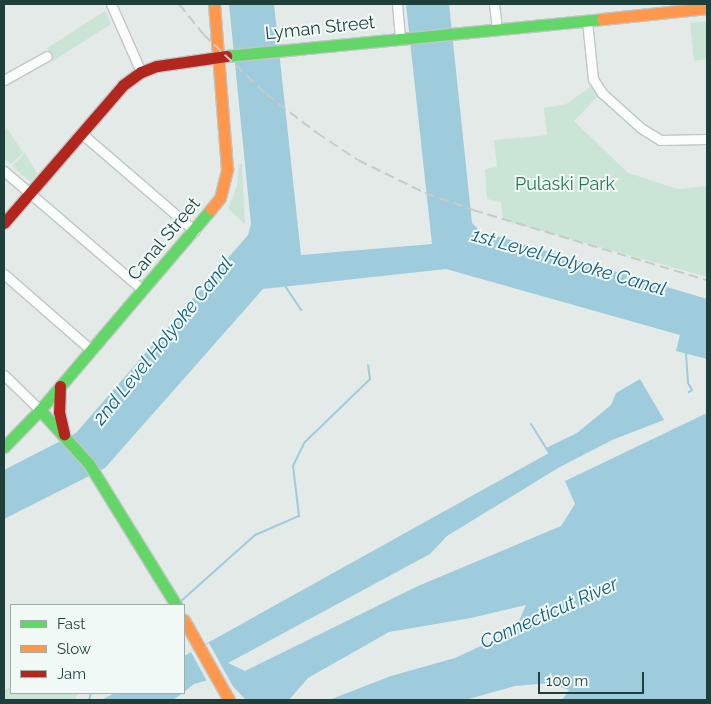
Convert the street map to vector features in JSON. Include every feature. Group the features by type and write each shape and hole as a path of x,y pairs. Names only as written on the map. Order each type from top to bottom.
{"main road":[{"name":"Canal Street","path":"4,448 40,410 216,205 226,181 225,56 214,4"},
{"name":"Lyman Street","path":"4,223 123,85 141,72 171,63 225,56 403,37 587,21 675,7 707,8"},
{"path":"60,386 59,412 65,436"},
{"path":"40,410 65,436 99,479 175,604"},
{"path":"185,622 229,700"}],"street":[{"path":"111,4 141,72"},
{"path":"397,4 403,37"},
{"path":"494,4 497,29"},
{"path":"587,21 593,79 602,93 641,128 660,140 707,139"},
{"path":"4,80 47,56"},
{"path":"81,133 195,231"},
{"path":"4,171 144,290"},
{"path":"4,274 92,350"},
{"path":"4,375 40,410"}],"green space":[{"path":"105,11 111,24 53,61 47,48"},
{"path":"707,21 707,59 694,61 690,23"},
{"name":"Pulaski Park","path":"592,86 599,95 574,121 628,173 678,189 707,186 707,277 503,220 501,202 487,199 485,169 497,167 494,140 547,135 544,108 566,104"},
{"path":"7,128 23,153 11,164 4,159 4,130"},
{"path":"25,153 37,174 31,182 12,166"},
{"path":"239,164 242,164 245,224 228,209 237,186"},
{"path":"10,687 10,694 78,694 75,700 4,700 4,690"}],"water":[{"path":"229,4 274,4 301,255 432,244 406,4 449,4 472,223 480,231 707,299 707,359 676,351 680,335 446,269 263,289 105,468 4,519 4,470 76,433 248,235 251,224"},
{"name":"Connecticut River","path":"640,379 664,420 612,440 558,468 447,536 430,554 228,663 245,671 418,586 561,526 575,504 565,481 707,413 707,700 562,700 569,690 551,683 515,686 465,700 329,700 391,676 455,658 502,636 518,623 526,605 471,618 389,632 308,678 289,700 246,700 223,676 194,684 185,691 185,655 549,453 546,448 577,433 611,405 616,393"},
{"path":"113,694 182,694 173,700 101,700"}],"pier":[{"path":"209,643 236,692 223,679 208,683 191,652"}],"waterway":[{"path":"285,286 301,310"},
{"path":"686,354 688,383 692,390 689,392"},
{"path":"180,602 255,535 299,516 293,466 304,443 370,379 368,365"},
{"path":"531,424 549,453"},
{"path":"89,700 91,694"}],"railway":[{"path":"179,4 203,34 266,94 317,133 358,160 425,193 473,210 707,280"}],"traffic: fast":[{"path":"226,56 602,19"},
{"path":"4,447 40,410 211,209"},
{"path":"40,410 89,464 175,604"}],"traffic: slow":[{"path":"211,209 220,198 227,169 214,4"},
{"path":"602,19 707,8"},
{"path":"185,622 229,700"}],"traffic: jam":[{"path":"4,223 123,85 141,72 157,66 226,56"},
{"path":"60,386 59,412 64,434"}],"water label":[{"name":"1st Level Holyoke Canal","path":"569,262"},
{"name":"2nd Level Holyoke Canal","path":"163,341"}]}
